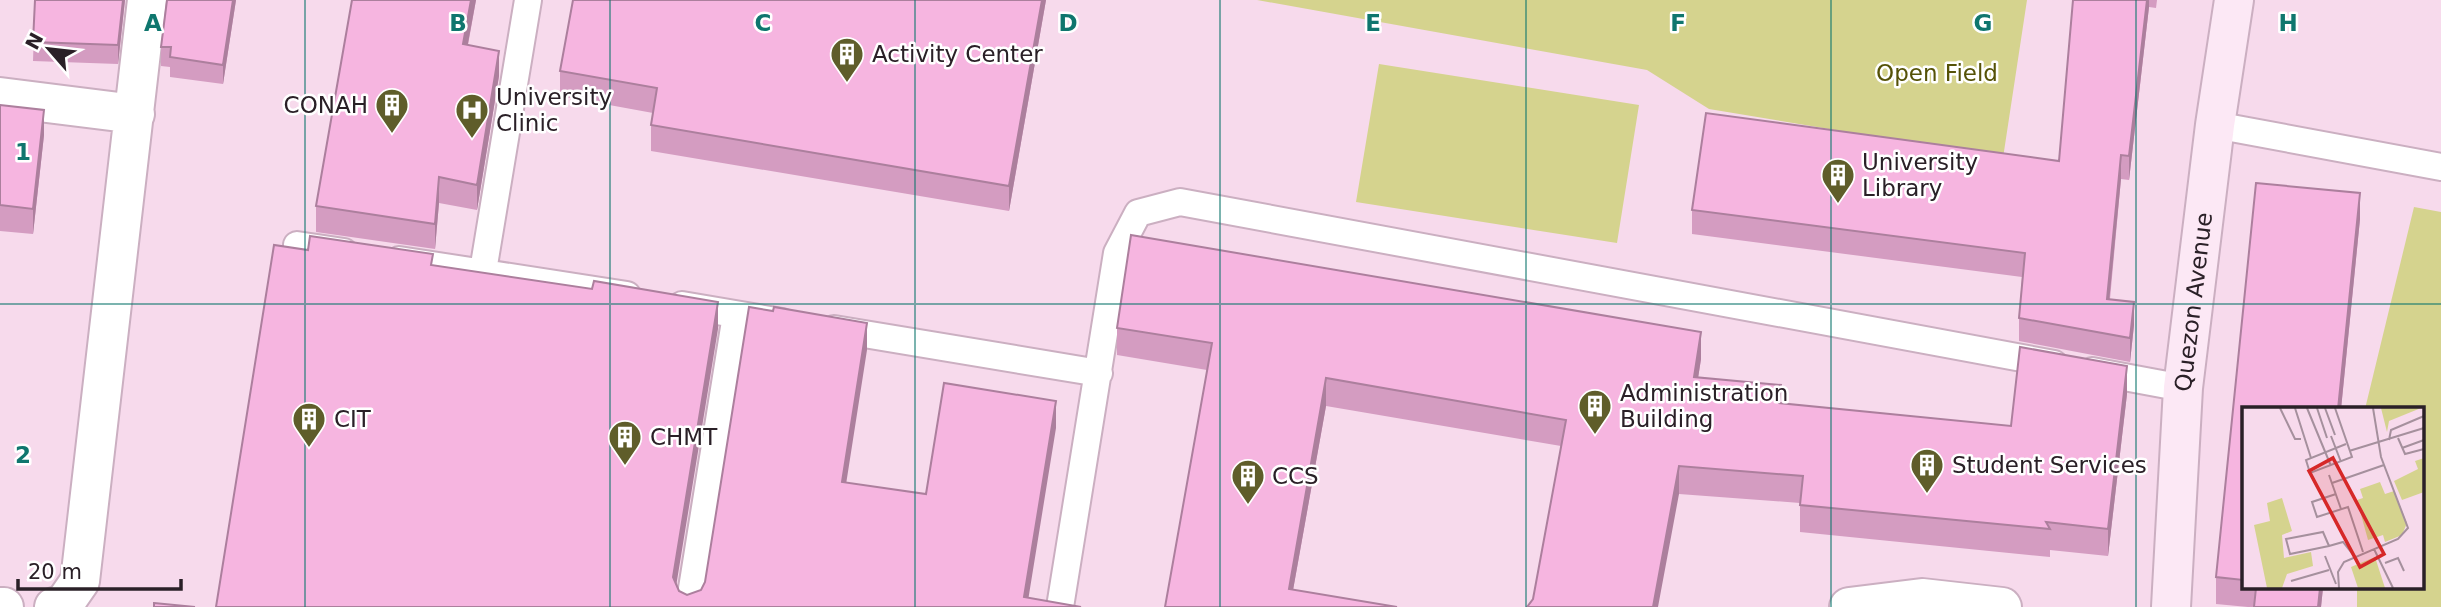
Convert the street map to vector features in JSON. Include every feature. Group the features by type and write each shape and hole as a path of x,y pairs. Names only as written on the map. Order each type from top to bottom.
{"main road":[{"name":"Quezon Avenue","path":"2171,607 2183,388 2215,125 2234,0"}],"street":[{"path":"54,607 64,604 80,581 147,0"},
{"path":"0,97 135,114"},
{"path":"1849,607 1922,598 2002,607"}],"lane":[{"path":"483,271 528,0"},
{"path":"2215,125 2441,167"},
{"path":"1060,607 1117,253 1138,213 1180,202 2183,388"},
{"path":"297,245 483,271 1099,373"},
{"path":"688,607 736,315"}],"green space":[{"name":"Open Field","path":"1257,0 2027,0 2003,158 1709,109 1647,70"},
{"path":"1379,64 1639,105 1617,243 1356,202"},
{"path":"2414,207 2441,212 2441,607 2357,607 2357,590 2424,590 2424,407 2365,407"}],"building":[{"path":"35,0 123,0 118,45 33,42"},
{"path":"167,0 233,0 223,65 170,57 171,47 161,47"},
{"name":"CONAH","path":"352,0 471,0 463,44 499,51 477,185 439,177 435,224 316,206"},
{"name":"Activity Center","path":"573,0 1042,0 1009,186 651,125 657,88 560,71"},
{"path":"2073,0 2147,0 2129,156 2121,155 2107,299 2134,302 2130,338 2019,318 2025,253 1692,210 1706,113 2059,161"},
{"path":"0,105 44,110 33,209 0,205"},
{"path":"2256,183 2360,193 2338,407 2242,407 2242,580 2216,577"},
{"path":"1131,235 1701,332 1694,377 1781,385 1779,403 2011,426 2020,347 2127,366 2108,529 2046,522 2050,529 1800,505 1803,476 1679,466 1653,607 1527,607 1533,599 1566,420 1326,378 1289,589 1397,607 1165,607 1212,343 1117,328"},
{"path":"310,236 433,254 431,265 592,289 594,281 718,302 673,577 679,591 687,595 701,590 705,582 749,307 773,311 774,307 867,323 842,482 926,494 944,383 1056,401 1024,597 1081,607 216,607 274,245 308,250"},
{"path":"2256,590 2320,590 2318,607 2254,607"},
{"path":"154,603 195,607 154,607"}],"place":[{"name":"Activity Center","path":"847,84"},
{"name":"CONAH","path":"392,135"},
{"name":"University Clinic","path":"472,140"},
{"name":"University Library","path":"1838,205"},
{"name":"Administration Building","path":"1595,436"},
{"name":"CIT","path":"309,449"},
{"name":"CHMT","path":"625,467"},
{"name":"Student Services","path":"1927,495"},
{"name":"CCS","path":"1248,506"}]}
